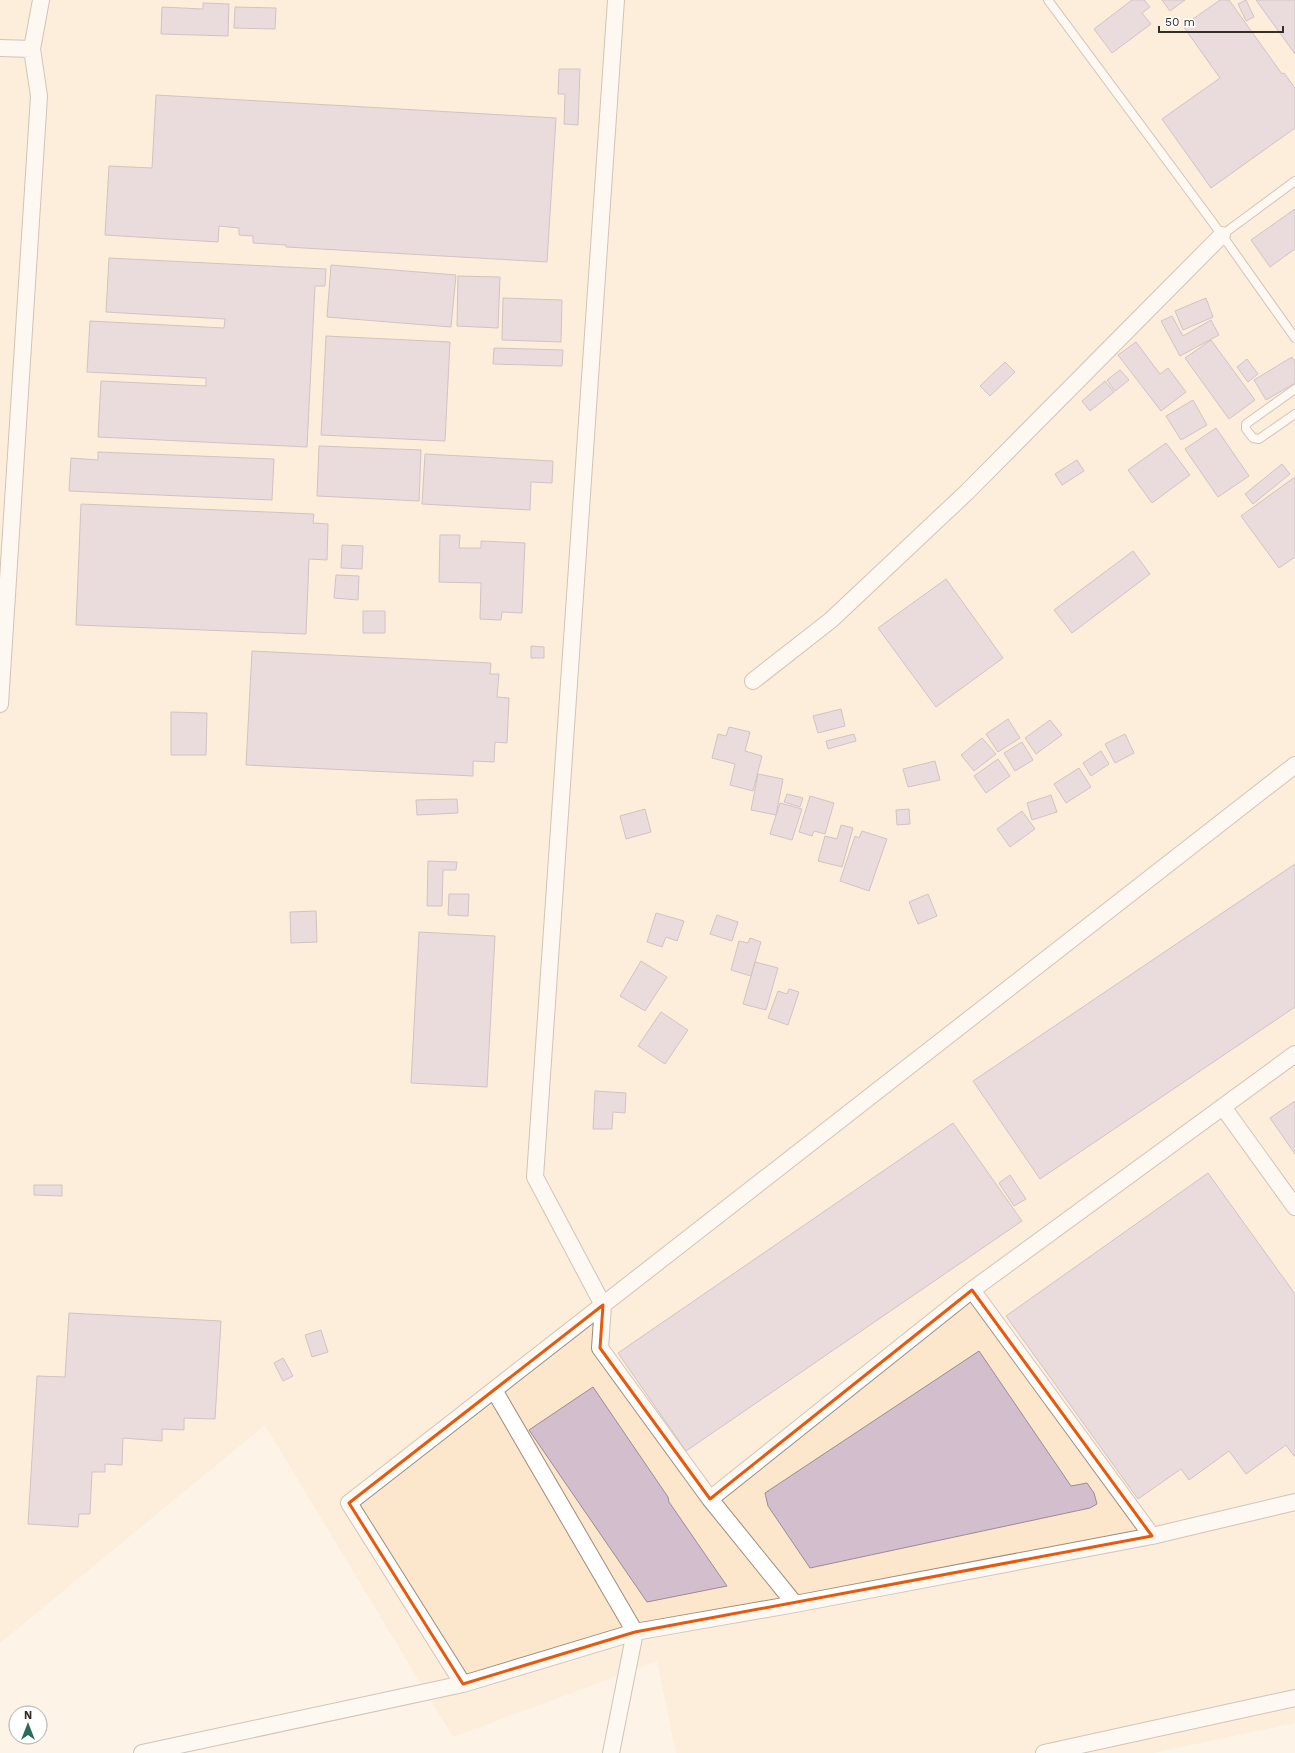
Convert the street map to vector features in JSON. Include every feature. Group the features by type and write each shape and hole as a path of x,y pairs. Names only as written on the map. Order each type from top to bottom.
{"street":[{"path":"0,704 39,96 32,49 40,0"},
{"path":"616,0 535,1177 603,1305 600,1348 710,1499 795,1604"},
{"path":"0,48 32,49"},
{"path":"753,681 831,620 967,492 1040,416 1222,235"},
{"path":"463,1684 349,1504 1295,765"},
{"path":"710,1499 972,1290 1295,1054"},
{"path":"1223,1107 1295,1207"},
{"path":"972,1290 1152,1536"},
{"path":"494,1390 635,1632 611,1753"},
{"path":"142,1753 463,1684 635,1632 795,1604 1152,1536 1295,1502"},
{"path":"1044,1753 1295,1698"}],"lane":[{"path":"1048,0 1222,235 1295,338"},
{"path":"1222,235 1295,181"},
{"path":"1295,389 1246,424 1246,429 1253,438 1259,439 1295,414"}],"highlighted area":[{"path":"972,1290 1152,1536 635,1632 463,1684 349,1503 603,1305 600,1348 710,1499"}],"shaded area":[{"path":"0,0 1295,0 1295,1723 1153,1753 676,1753 657,1661 453,1737 265,1425 0,1643"}],"building":[{"path":"1132,0 1144,0 1150,7 1142,13 1151,24 1112,53 1094,29"},
{"path":"1162,0 1185,0 1170,11"},
{"path":"1220,0 1229,0 1282,74 1284,73 1295,88 1295,128 1211,188 1162,119 1220,78 1183,26"},
{"path":"1246,0 1254,17 1246,21 1238,4"},
{"path":"1256,0 1295,0 1295,54"},
{"path":"203,3 229,4 228,36 161,34 162,7 203,9"},
{"path":"235,7 276,8 275,29 234,28"},
{"path":"559,69 580,69 578,125 564,124 565,94 558,94"},
{"path":"156,95 556,118 547,262 286,247 286,245 253,243 253,236 239,235 239,228 219,226 218,242 105,235 109,166 152,168"},
{"path":"1295,209 1295,249 1270,267 1251,240"},
{"path":"109,258 326,269 325,286 315,286 307,447 98,437 101,381 206,386 206,378 87,372 90,321 224,328 225,319 106,312"},
{"path":"331,265 456,275 451,327 327,317"},
{"path":"458,276 500,277 498,328 457,326"},
{"path":"503,298 562,300 561,342 502,340"},
{"path":"1206,298 1213,317 1183,330 1175,311"},
{"path":"1172,316 1183,336 1211,320 1219,335 1180,356 1161,321"},
{"path":"326,336 450,342 445,441 321,435"},
{"path":"1211,340 1255,400 1229,419 1185,358"},
{"path":"1136,342 1160,374 1168,368 1186,392 1161,411 1118,355"},
{"path":"494,348 563,350 562,366 493,364"},
{"path":"1292,357 1295,362 1295,383 1266,400 1254,380"},
{"path":"1247,359 1258,374 1248,382 1237,367"},
{"path":"1005,362 1015,372 990,396 980,386"},
{"path":"1120,370 1129,380 1115,391 1107,380"},
{"path":"1105,381 1114,392 1090,411 1082,401"},
{"path":"1193,400 1207,425 1181,440 1166,416"},
{"path":"1216,428 1249,476 1218,497 1185,449"},
{"path":"1166,443 1190,475 1152,503 1128,470"},
{"path":"319,446 421,450 419,501 317,496"},
{"path":"98,452 274,459 272,500 69,491 71,458 98,460"},
{"path":"425,454 553,461 552,483 531,482 530,510 422,504"},
{"path":"1077,460 1084,471 1062,485 1055,474"},
{"path":"1282,464 1290,474 1253,504 1245,494"},
{"path":"1295,477 1295,557 1279,568 1241,516"},
{"path":"81,504 314,514 313,523 328,524 327,560 309,559 306,634 76,625"},
{"path":"440,535 460,535 459,548 481,548 481,541 525,543 522,613 502,612 501,620 480,619 481,583 439,582"},
{"path":"342,545 363,546 362,569 341,568"},
{"path":"1133,551 1150,574 1072,633 1054,610"},
{"path":"336,575 359,576 358,600 334,598"},
{"path":"946,579 1003,658 936,707 878,628"},
{"path":"363,611 385,611 385,633 363,633"},
{"path":"531,646 544,647 544,658 531,658"},
{"path":"252,651 491,663 490,674 499,674 497,697 509,698 507,743 495,742 494,762 473,761 473,776 246,765"},
{"path":"841,709 845,726 818,733 813,716"},
{"path":"171,712 207,713 206,755 171,755"},
{"path":"1008,719 1020,738 998,752 986,734"},
{"path":"1050,720 1062,735 1036,754 1025,738"},
{"path":"729,727 750,732 745,751 762,756 753,791 730,785 735,764 712,758 718,734 726,736"},
{"path":"854,734 856,741 828,749 826,741"},
{"path":"1125,734 1134,753 1115,763 1105,744"},
{"path":"982,738 996,754 974,771 961,755"},
{"path":"1022,742 1033,760 1015,771 1004,753"},
{"path":"1101,751 1109,764 1091,776 1083,763"},
{"path":"998,759 1010,776 986,793 974,776"},
{"path":"935,761 940,780 908,787 903,769"},
{"path":"1079,768 1091,787 1066,803 1054,784"},
{"path":"758,774 783,779 776,815 751,810"},
{"path":"787,794 803,798 800,807 784,802"},
{"path":"1051,795 1057,812 1032,820 1027,803"},
{"path":"810,796 834,803 825,834 814,831 812,836 799,832"},
{"path":"457,799 458,813 417,815 416,800"},
{"path":"780,803 802,809 792,840 770,834"},
{"path":"645,809 651,832 626,839 620,816"},
{"path":"909,809 910,824 897,825 896,810"},
{"path":"1022,811 1035,829 1010,847 997,829"},
{"path":"841,825 853,828 842,867 818,861 825,836 837,839"},
{"path":"862,831 887,839 869,891 840,881 855,836 859,838"},
{"path":"428,861 457,862 456,870 443,870 442,906 427,906"},
{"path":"1295,864 1295,1007 1040,1179 973,1081"},
{"path":"449,894 469,894 468,916 448,915"},
{"path":"928,894 937,916 918,924 909,902"},
{"path":"316,911 317,942 291,943 290,912"},
{"path":"656,913 684,921 677,941 666,937 662,947 647,942"},
{"path":"717,915 738,922 732,941 710,934"},
{"path":"419,932 495,936 487,1087 411,1083"},
{"path":"750,938 761,942 751,976 731,970 739,941 748,943"},
{"path":"641,961 667,977 645,1011 620,996"},
{"path":"755,962 778,968 766,1010 743,1004"},
{"path":"789,989 799,992 788,1025 768,1018 778,991 787,994"},
{"path":"661,1012 688,1030 665,1064 638,1046"},
{"path":"595,1091 626,1093 625,1113 613,1112 612,1129 593,1129"},
{"path":"1295,1101 1295,1154 1270,1118"},
{"path":"953,1123 1022,1221 686,1451 618,1353"},
{"path":"1208,1173 1295,1294 1295,1456 1286,1445 1246,1474 1229,1451 1189,1480 1181,1469 1138,1499 1006,1316"},
{"path":"1010,1175 1026,1199 1014,1206 999,1183"},
{"path":"34,1185 62,1185 62,1196 34,1195"},
{"path":"69,1313 221,1321 215,1419 184,1418 184,1430 162,1429 162,1441 123,1438 122,1465 105,1464 105,1472 92,1472 90,1514 79,1514 78,1527 28,1524 37,1376 65,1377"},
{"path":"321,1330 328,1352 312,1357 305,1335"},
{"path":"979,1351 1071,1486 1087,1483 1094,1493 1097,1504 1090,1508 810,1568 768,1506 765,1493"},
{"path":"283,1358 293,1376 283,1381 274,1363"},
{"path":"593,1387 727,1586 647,1602 529,1430"}]}
